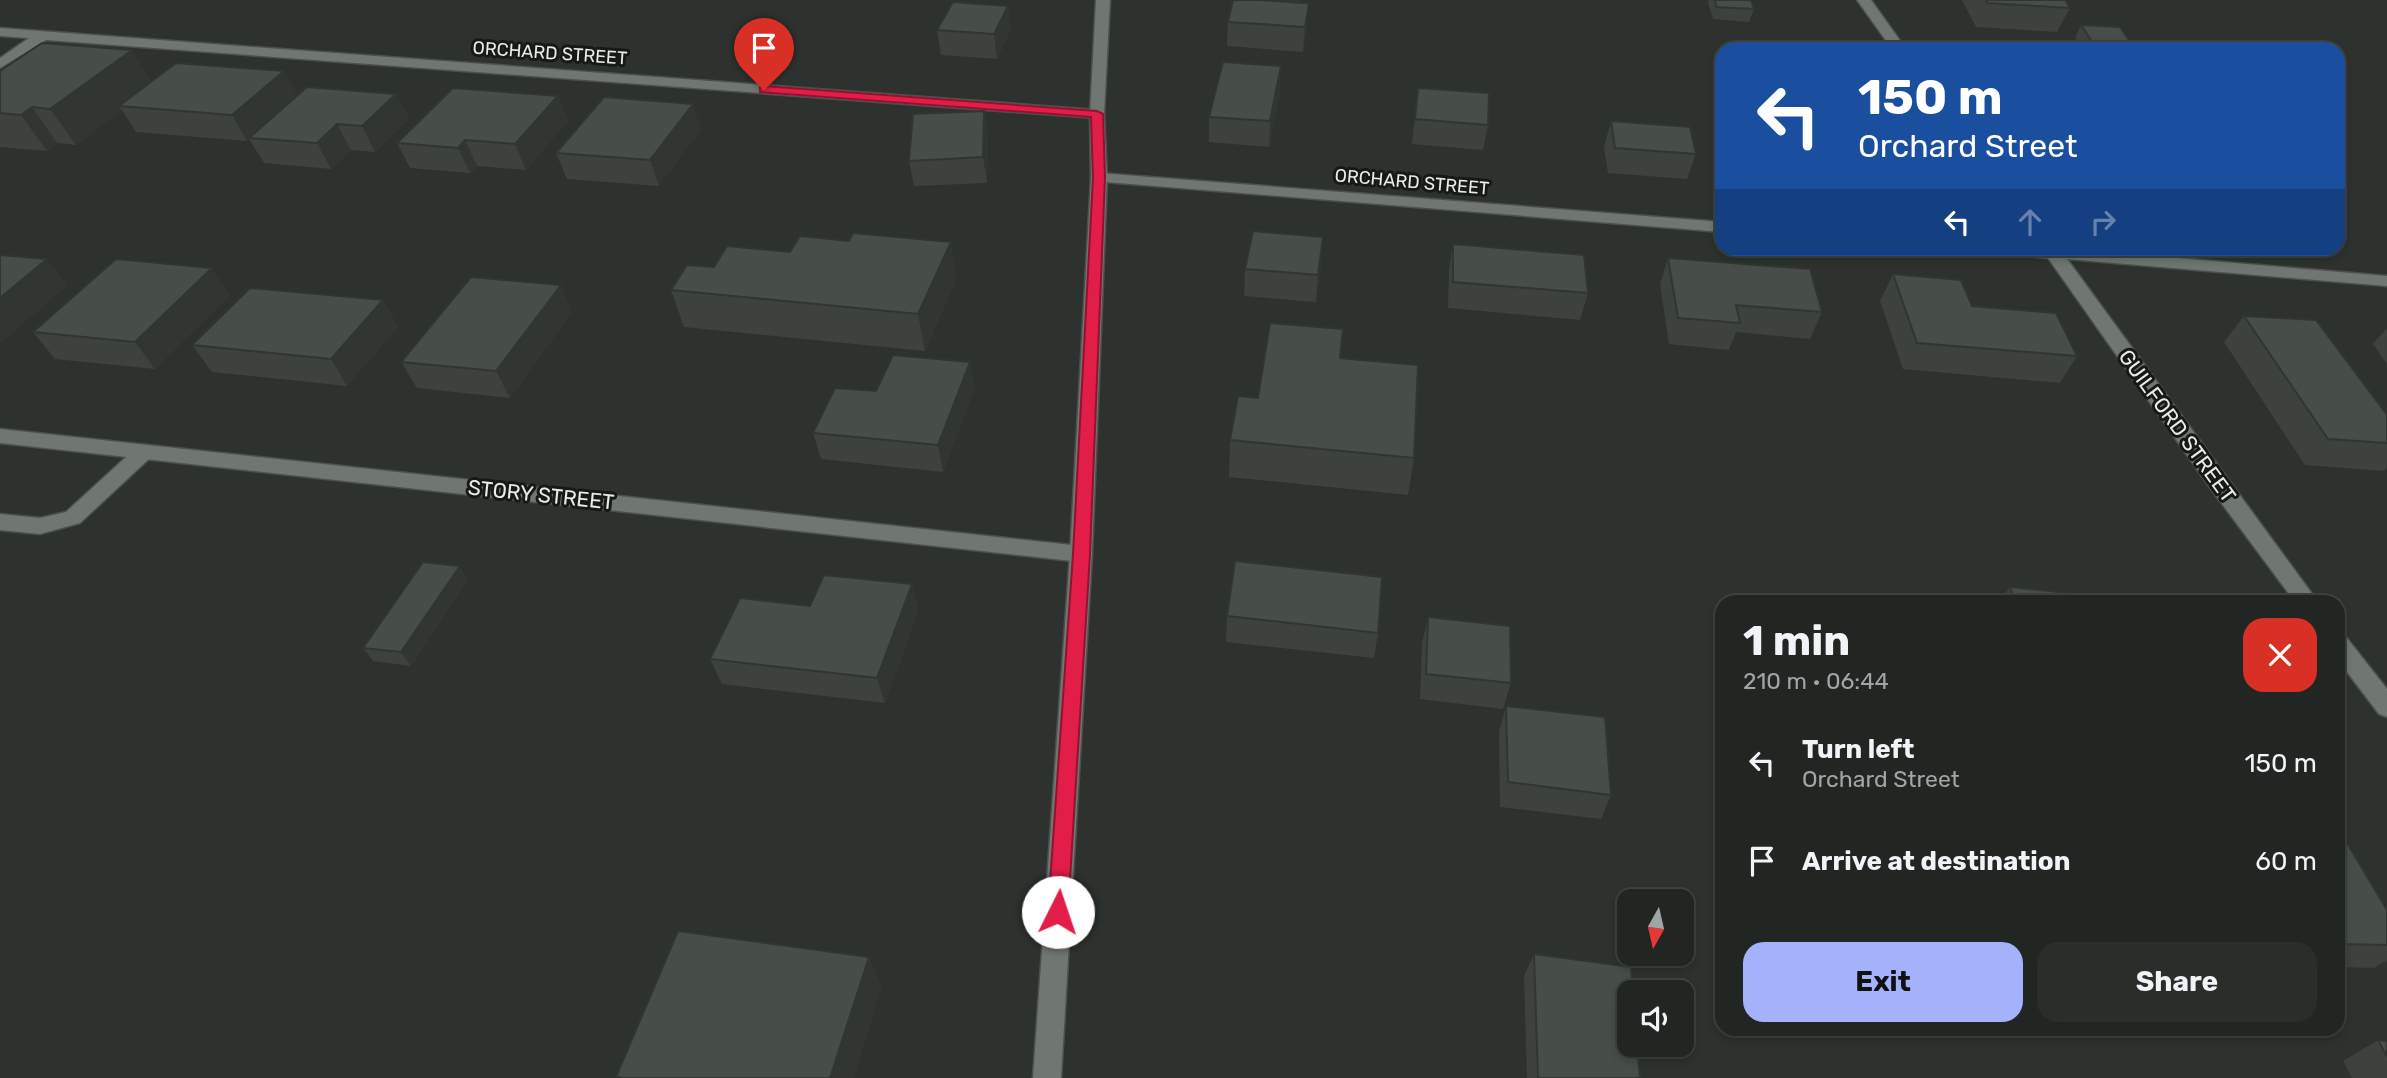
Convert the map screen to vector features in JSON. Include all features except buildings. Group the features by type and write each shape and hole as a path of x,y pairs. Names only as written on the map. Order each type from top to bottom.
{"street":[{"path":"1046,1078 1082,554 1099,178 1097,114 1103,0"},
{"path":"1864,0 1894,42"},
{"name":"ORCHARD STREET","path":"0,32 1097,114"},
{"path":"0,64 42,36"},
{"name":"ORCHARD STREET","path":"1099,178 1715,226"},
{"name":"GUILFORD STREET","path":"2056,256 2215,480 2302,595"},
{"path":"2108,256 2387,281"},
{"name":"STORY STREET","path":"0,436 1082,554"},
{"path":"0,522 40,526 73,518 144,452"},
{"path":"2345,652 2387,707"}],"route":[{"path":"764,90 1097,114 1099,178 1082,554 1058,912"}]}
